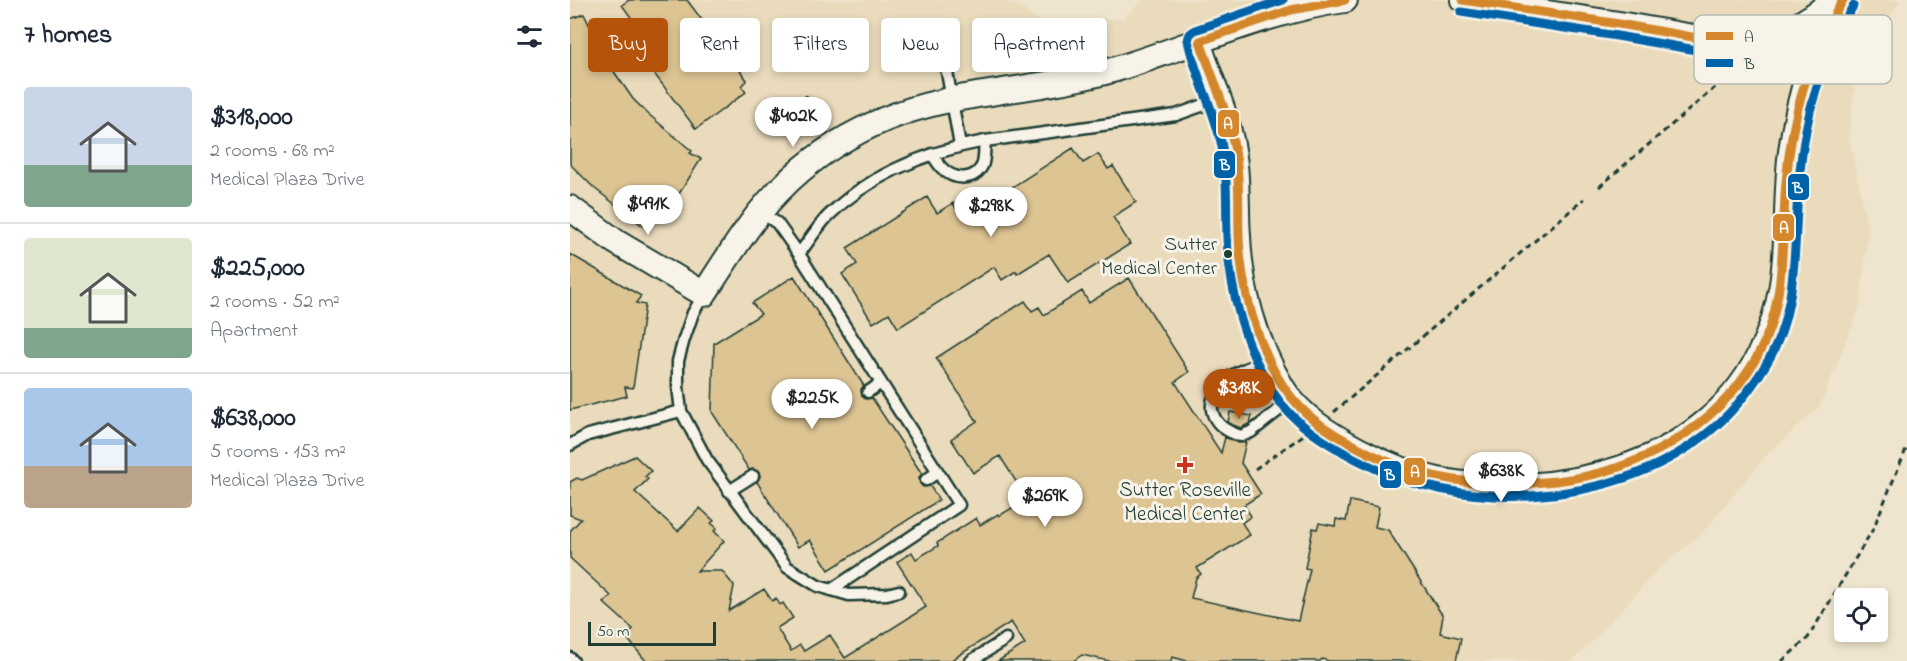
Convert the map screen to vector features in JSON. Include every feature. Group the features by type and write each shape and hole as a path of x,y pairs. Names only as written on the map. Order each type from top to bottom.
{"street":[{"path":"570,208 616,242 704,294 760,212 804,166 835,142 875,121 917,107 952,99 1113,70 1291,10 1345,0"},
{"path":"1463,0 1694,37"},
{"path":"1814,15 1834,0"},
{"path":"1833,15 1843,0"},
{"path":"1200,41 1206,64 1229,122 1236,155 1242,265 1256,325 1269,359 1285,388 1293,399 1319,423 1344,440 1380,459 1426,475 1459,481 1507,485 1565,480 1613,468 1661,448 1704,421 1736,387 1756,359 1775,312 1781,286 1788,157 1802,84"}],"lane":[{"path":"947,72 960,146"},
{"path":"799,254 826,219 864,186 905,164 932,154 985,141 1176,115 1221,99"},
{"path":"932,154 944,170 959,178 967,178 975,174 983,165 985,141"},
{"path":"760,212 777,223 799,254 959,505 831,590"},
{"path":"704,294 693,313 678,361 681,411 707,460 787,567 818,586 849,595 866,596 898,591"},
{"path":"1269,359 1232,376 1219,388 1212,399 1211,411 1221,427 1241,436 1251,432 1293,399"},
{"path":"868,392 881,383"},
{"path":"570,445 588,435 681,411"},
{"path":"926,480 938,472"},
{"path":"729,491 753,476"},
{"path":"971,661 1006,639"}],"path":[{"path":"1599,187 1718,84"},
{"path":"806,95 808,105 835,142"},
{"path":"1255,469 1344,405 1584,199"},
{"path":"1782,661 1808,638 1873,529 1907,447"}],"shaded area":[{"path":"570,0 1002,0 1016,5 1037,18 972,18 972,72 1107,72 1107,19 1124,18 1143,0 1901,0 1891,15 1694,15 1694,84 1855,84 1849,135 1868,230 1860,307 1820,406 1765,457 1704,531 1659,569 1572,661 570,661"}],"building":[{"path":"629,0 687,0 700,18 680,18 680,72 741,72 747,80 741,86 746,92 696,129 653,72 668,72 668,18 631,18 622,5"},
{"path":"584,14 588,22 588,72 614,72 633,99 692,151 690,153 701,159 662,221 650,214 643,226 594,188 570,164 570,19"},
{"path":"1073,148 1083,163 1098,154 1108,169 1113,166 1136,202 1113,217 1130,244 1068,283 1049,254 1017,274 1016,271 1002,280 994,267 898,328 889,313 873,323 842,274 857,264 847,248 927,197 937,213 953,203 958,212 974,202 978,209"},
{"path":"570,254 641,296 636,303 645,305 633,388 625,387 627,396 570,410"},
{"path":"794,276 864,386 861,389 862,396 865,399 872,398 922,474 919,477 920,484 923,487 930,486 939,500 829,570 810,540 798,547 757,482 759,472 749,470 712,412 714,343 761,314 752,303"},
{"path":"1129,278 1189,372 1175,382 1221,453 1225,437 1238,443 1246,442 1241,463 1261,494 1244,505 1251,516 1242,523 1250,535 1197,568 1201,574 1196,578 1191,598 1298,621 1310,569 1305,568 1313,528 1317,529 1319,523 1335,526 1336,519 1346,521 1350,501 1379,507 1375,527 1388,530 1443,616 1440,633 1461,638 1456,661 1329,661 1322,659 1320,661 1187,661 1172,657 1171,661 1109,661 1082,655 1073,661 998,661 1025,644 1011,622 950,661 646,661 626,637 633,629 604,603 611,596 570,558 570,531 581,519 570,515 570,482 577,478 582,480 635,456 651,471 645,477 648,479 635,492 678,531 700,508 714,521 711,523 717,528 714,531 724,541 697,571 722,571 734,586 729,611 764,589 772,601 776,598 780,605 783,603 793,618 777,628 791,651 800,645 804,651 830,635 845,658 926,607 897,562 912,552 916,559 976,518 980,525 1027,499 1000,456 973,473 951,439 977,421 936,358 1025,301 1032,311 1039,307 1044,315 1082,291 1089,303"},
{"path":"1230,412 1252,416 1250,423 1241,428 1233,425 1228,422"}],"transit line":[{"name":"B","path":"1283,0 1195,30 1190,34 1188,40 1222,147 1226,181 1229,258 1236,299 1247,339 1274,394 1291,415 1311,432 1356,459 1397,477 1441,489 1487,496 1534,496 1580,490 1625,478 1667,460 1705,435 1731,412 1765,366 1784,322 1793,276 1799,180 1805,133 1818,84"},
{"name":"A","path":"1345,0 1291,10 1200,41 1225,113 1236,157 1240,253 1246,293 1258,335 1276,374 1287,392 1307,414 1341,438 1369,453 1391,463 1437,477 1508,484 1556,481 1586,476 1616,468 1672,443 1697,426 1720,405 1740,383 1757,357 1767,337 1773,316 1781,272 1789,157 1797,110 1805,84"},
{"name":"A","path":"1463,0 1694,37"},
{"name":"A","path":"1835,15 1843,0"},
{"name":"B","path":"1848,15 1853,6"},
{"name":"B","path":"1461,12 1694,50"}],"place":[{"name":"Sutter Medical Center","path":"1228,254"},
{"name":"Sutter Roseville Medical Center","path":"1185,465"}]}
